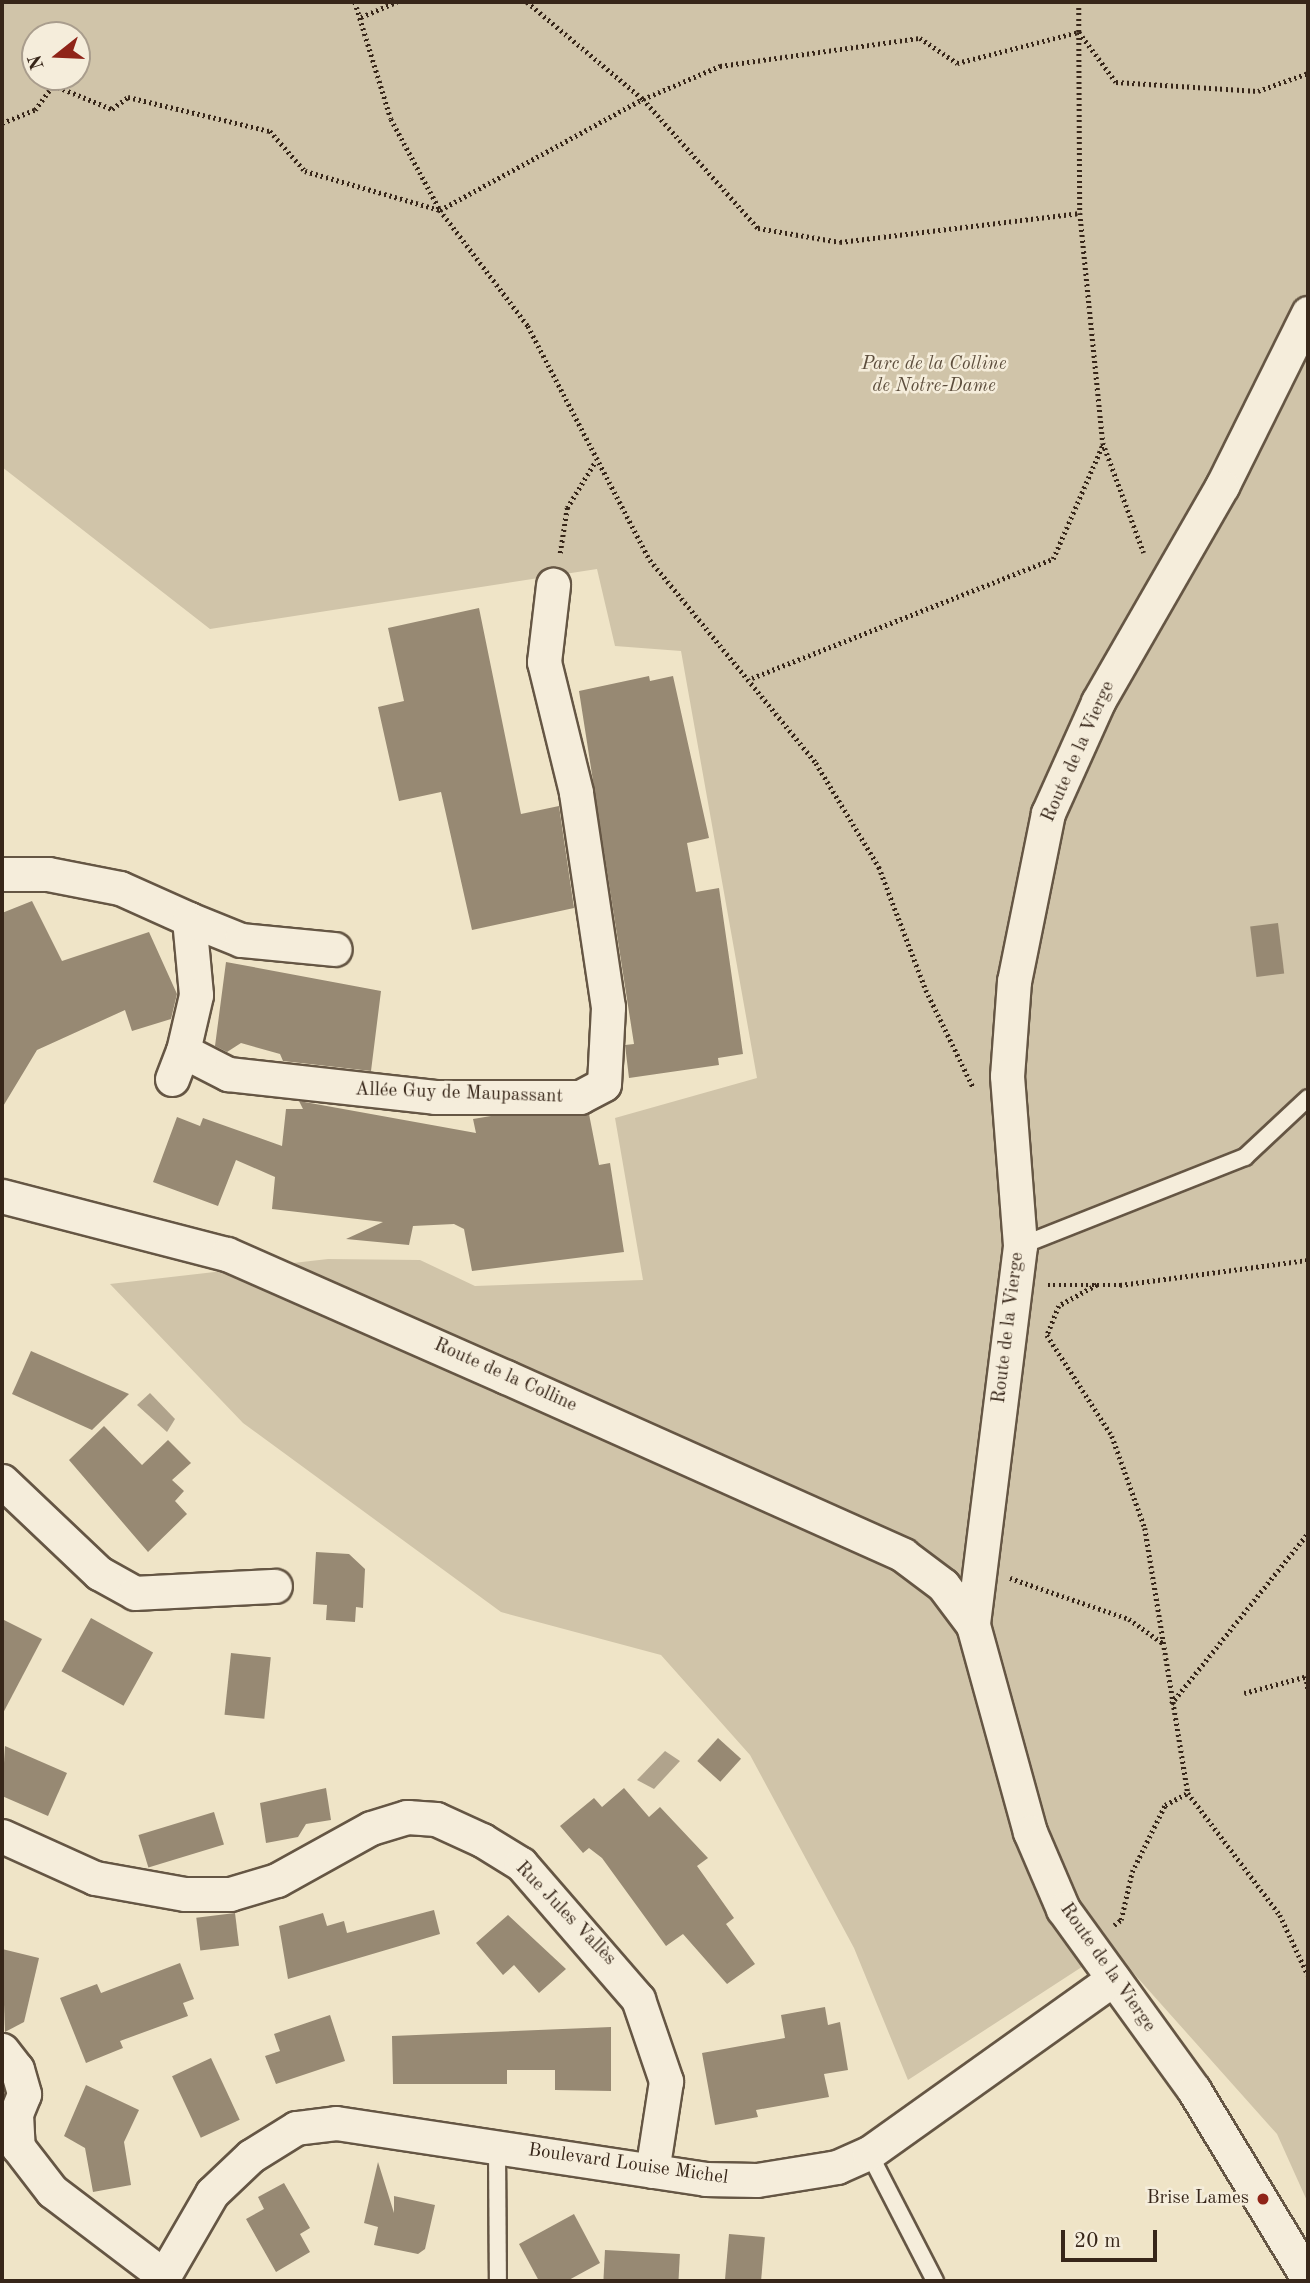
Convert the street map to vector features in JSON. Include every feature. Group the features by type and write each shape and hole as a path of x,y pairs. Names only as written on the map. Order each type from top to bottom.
{"street":[{"name":"Route de la Vierge","path":"1308,313 1161,597 1098,702 1048,813 1027,898 1007,1076 1020,1246 973,1625 1030,1832 1063,1909 1194,2090 1308,2278"},
{"name":"Allée Guy de Maupassant","path":"189,919 196,995 178,1065 317,1088 537,1098 580,1097 604,1084 608,1007 597,914 544,662 553,586"},
{"path":"2,874 48,874 120,888 241,940 335,949"},
{"name":"Route de la Colline","path":"2,1196 226,1254 506,1377 903,1555 943,1585 973,1625"},
{"path":"2,1481 99,1573 135,1593 275,1586"},
{"name":"Rue Jules Vallès","path":"2,1836 95,1878 185,1894 230,1894 277,1880 372,1828 407,1817 436,1819 482,1840 521,1864 638,1999 666,2081 652,2171"},
{"name":"Boulevard Louise Michel","path":"163,2279 212,2193 251,2156 296,2128 336,2123 652,2171 757,2180 837,2167 869,2153 1112,1979"},
{"path":"2,2050 18,2068 24,2094 9,2113 18,2147 52,2191 163,2279"}],"lane":[{"path":"1020,1246 1245,1157 1308,1098"},
{"path":"497,2148 498,2281"},
{"path":"869,2153 935,2281"}],"path":[{"path":"355,2 391,120 440,210 528,326 595,461 650,560 752,678 816,764 879,867 926,990 979,1098"},
{"path":"361,17 397,2"},
{"path":"527,2 643,100 758,228 840,242 1080,213"},
{"path":"1079,2 1080,213 1103,443 1161,597"},
{"path":"2,123 35,110 52,85 112,109 128,97 270,131 305,171 440,210 643,100 720,66 920,38 957,64 1079,32"},
{"path":"1079,32 1116,82 1258,91 1308,73"},
{"path":"752,678 1053,559 1103,443"},
{"path":"553,586 567,508 595,461"},
{"path":"1014,1284 1097,1285 1308,1260"},
{"path":"1097,1285 1059,1306 1047,1335 1116,1447 1145,1528 1164,1644 1170,1705 1188,1793 1280,1916 1308,1976"},
{"path":"1170,1705 1308,1533"},
{"path":"980,1565 1129,1619 1164,1644"},
{"path":"1244,1693 1307,1676 1308,1689"},
{"path":"1087,1943 1121,1920 1132,1872 1165,1805 1188,1793"}],"green space":[{"name":"Parc de la Colline de Notre-Dame","path":"2,2 1308,2 1308,2203 1277,2134 1111,1948 908,2080 854,1948 750,1755 661,1655 501,1612 243,1423 110,1284 328,1259 420,1260 475,1286 643,1280 615,1118 757,1078 681,651 615,646 597,569 210,629 2,467"}],"shaded area":[{"path":"150,1393 175,1419 167,1432 137,1405"},
{"path":"665,1751 680,1761 654,1789 637,1780"}],"building":[{"path":"479,608 521,814 559,806 574,908 472,930 441,792 399,801 378,707 404,701 388,628"},
{"path":"649,676 650,681 673,676 709,838 687,843 696,892 719,888 743,1054 718,1058 719,1065 629,1078 625,1045 634,1044 579,691"},
{"path":"32,901 62,961 149,932 177,994 171,1019 132,1031 125,1010 37,1050 2,1108 2,913"},
{"path":"1278,923 1284,974 1256,977 1250,926"},
{"path":"226,962 381,991 371,1071 283,1061 280,1054 241,1043 227,1052 215,1046"},
{"path":"299,1101 476,1133 473,1119 491,1116 589,1114 599,1165 610,1163 624,1252 472,1271 464,1229 454,1224 413,1226 409,1245 346,1239 383,1222 272,1209 275,1177 236,1160 218,1206 153,1182 177,1117 200,1126 203,1118 282,1146 286,1109 303,1109"},
{"path":"31,1351 129,1394 92,1430 12,1394"},
{"path":"104,1426 142,1465 168,1440 191,1463 172,1480 184,1491 175,1501 187,1514 148,1552 69,1460"},
{"path":"316,1552 349,1554 365,1569 363,1608 356,1607 355,1622 326,1620 327,1605 313,1604"},
{"path":"91,1618 153,1652 124,1706 61,1671"},
{"path":"2,1619 42,1639 2,1715"},
{"path":"231,1653 271,1657 264,1719 225,1715"},
{"path":"718,1738 741,1759 720,1782 697,1761"},
{"path":"5,1746 67,1773 48,1816 2,1796"},
{"path":"326,1788 331,1820 306,1824 298,1837 266,1843 260,1803"},
{"path":"624,1788 649,1817 660,1807 708,1858 697,1866 734,1918 726,1924 755,1964 727,1984 683,1934 666,1946 602,1858 589,1848 583,1853 560,1826 594,1798 602,1807"},
{"path":"214,1812 224,1845 148,1868 138,1835"},
{"path":"434,1910 440,1934 288,1979 279,1926 323,1913 327,1926 344,1921 347,1933"},
{"path":"235,1913 239,1946 200,1951 196,1918"},
{"path":"508,1915 566,1969 539,1993 514,1965 503,1975 476,1943"},
{"path":"2,1949 39,1958 24,2022 5,2032"},
{"path":"180,1963 194,1999 183,2003 188,2016 120,2041 123,2048 86,2063 60,1998 97,1984 101,1993"},
{"path":"825,2007 828,2025 840,2022 848,2070 824,2074 829,2097 756,2110 758,2117 715,2125 702,2053 785,2038 781,2015"},
{"path":"330,2015 345,2061 276,2084 265,2056 280,2051 274,2034"},
{"path":"611,2027 611,2091 555,2090 555,2070 507,2070 507,2084 393,2084 392,2036"},
{"path":"211,2058 240,2120 201,2138 172,2076"},
{"path":"86,2085 139,2110 124,2142 131,2185 93,2192 85,2148 64,2136"},
{"path":"378,2162 394,2213 394,2196 435,2205 425,2249 418,2254 374,2245 378,2227 364,2223"},
{"path":"284,2183 310,2228 300,2234 310,2252 276,2272 246,2219 264,2209 258,2197"},
{"path":"574,2214 600,2263 567,2281 539,2281 519,2244"},
{"path":"729,2234 765,2237 761,2281 725,2281"},
{"path":"605,2250 680,2254 678,2281 603,2281"}],"place":[{"name":"Brise Lames","path":"1263,2199"}]}
